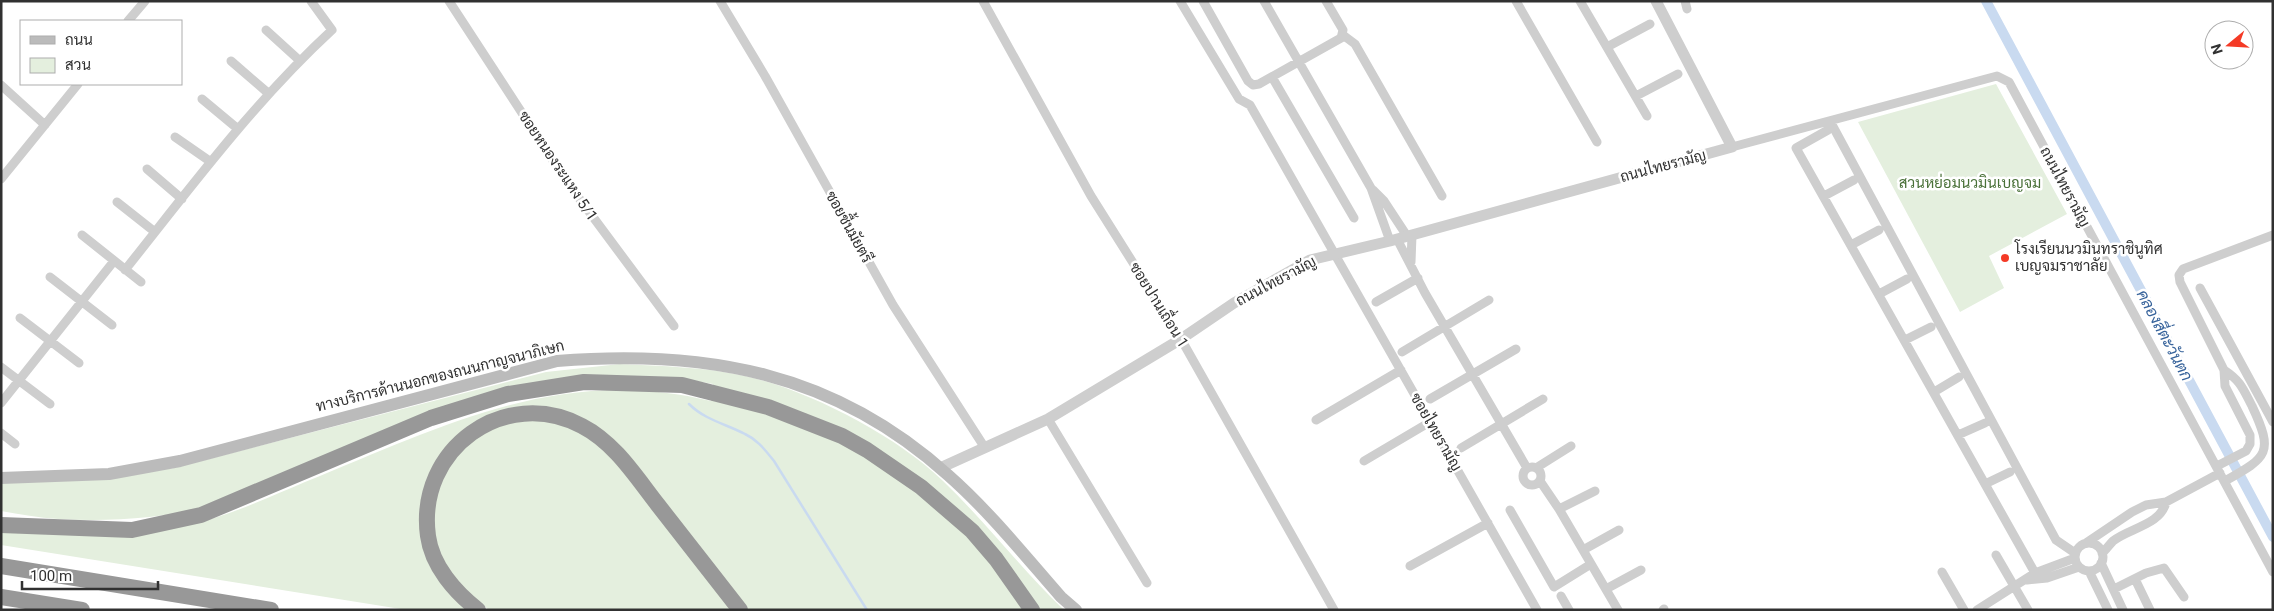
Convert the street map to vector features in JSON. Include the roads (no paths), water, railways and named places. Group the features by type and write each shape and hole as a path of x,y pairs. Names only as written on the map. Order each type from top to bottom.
{"highway":[{"path":"1,525 132,530 201,515 431,418 508,394 584,382 682,385 712,391 768,407 826,429 867,450 896,469 944,506 972,531 996,559 1032,610"},
{"path":"478,610 454,588 433,554 428,536 427,511 431,488 451,452 466,437 495,419 511,415 549,414 582,426 611,448 740,610"},
{"path":"1,566 271,610"},
{"path":"1,597 82,610"},
{"path":"1,601 20,610"}],"main road":[{"name":"ทางบริการด้านนอกของถนนกาญจนาภิเษก","path":"1,478 108,474 180,461 557,361 612,356 673,358 754,370 823,394 879,423 940,468 970,496 1061,597 1076,610"}],"street":[{"path":"129,20 145,1"},
{"path":"125,270 268,93 299,60 332,30 311,1"},
{"name":"ซอยหนองระแหง 5/1","path":"449,1 567,182 674,326"},
{"name":"ซอยชื้นมัยตรี","path":"720,1 765,76 893,305 985,448"},
{"name":"ซอยปานเถื่อน 1","path":"983,1 1091,196 1181,339 1334,610"},
{"name":"ซอยไทยรามัญ","path":"1180,1 1238,99 1250,105 1537,610"},
{"path":"1203,1 1248,81 1254,85 1299,62 1343,35"},
{"path":"1264,1 1371,188 1402,238 1411,262"},
{"path":"1326,1 1343,35 1355,44 1442,196"},
{"path":"1516,1 1597,142"},
{"path":"1580,1 1647,116"},
{"path":"1656,1 1732,147"},
{"path":"1607,47 1650,24"},
{"path":"266,30 299,60"},
{"path":"231,61 268,93"},
{"path":"1636,96 1678,74"},
{"name":"ถนนไทยรามัญ","path":"940,468 1048,420 1181,339 1234,303 1310,260 1402,238 1732,147 1829,126 1997,76 2009,82 2079,215 2224,472 2273,572"},
{"path":"1272,77 1354,218"},
{"path":"1,85 45,125"},
{"path":"1,179 77,85"},
{"path":"202,99 238,129"},
{"path":"2035,573 1796,148 1829,126 2056,540 2075,556 2079,567"},
{"path":"175,137 211,162"},
{"path":"147,169 182,199"},
{"path":"1824,196 1854,180"},
{"path":"1371,188 1384,201 1402,238 1418,278 1444,326 1502,423 1532,468 1540,472 1540,481 1559,509 1618,610"},
{"path":"117,202 156,232"},
{"path":"1852,245 1879,230"},
{"path":"82,235 141,282"},
{"path":"1977,610 2027,580 2035,573 2075,556 2080,546 2132,512 2146,505 2166,502 2224,472 2238,456 2246,451 2250,444 2250,435 2225,386 2222,366 2180,282 2179,275 2183,269 2273,235"},
{"path":"1,403 114,261"},
{"path":"50,277 112,325"},
{"path":"1376,302 1418,278"},
{"path":"1879,294 1907,279"},
{"path":"2200,288 2273,422"},
{"path":"1402,352 1489,300"},
{"path":"20,318 79,363"},
{"path":"1905,340 1931,326"},
{"path":"1430,399 1516,349"},
{"path":"2222,366 2236,354"},
{"path":"2222,366 2239,380 2264,431 2266,444 2263,452 2245,470 2224,472"},
{"path":"1,367 50,404"},
{"path":"1316,420 1401,370"},
{"path":"1934,392 1959,377"},
{"path":"1461,448 1543,399"},
{"path":"1048,420 1148,583"},
{"path":"1364,461 1430,422"},
{"path":"1958,436 1985,423"},
{"path":"1,433 15,444"},
{"path":"1540,481 1532,485 1526,483 1523,475 1571,446"},
{"path":"1985,484 2010,472"},
{"path":"1559,509 1594,491"},
{"path":"2124,610 2101,564 2102,553 2113,541 2156,518 2164,511 2166,502"},
{"path":"1510,510 1554,587 1591,564"},
{"path":"1410,566 1488,523"},
{"path":"1583,550 1620,530"},
{"path":"2086,543 2094,544 2102,553"},
{"path":"1996,555 2028,610"},
{"path":"2027,580 2047,578 2079,567 2089,571 2096,569 2101,564"},
{"path":"2114,589 2164,568 2184,597"},
{"path":"1606,589 1641,570"},
{"path":"2089,571 2108,610"},
{"path":"1942,572 1964,610"},
{"path":"2135,579 2150,610"},
{"path":"1561,596 1569,610"}],"waterway":[{"name":"คลองสี่ตะวันตก","path":"1986,1 2273,537"},
{"path":"689,404 709,418 738,430 758,442 774,461 867,610"}],"place":[{"name":"โรงเรียนนวมินทราชินูทิศ เบญจมราชาลัย","path":"2005,258"}],"park label":[{"name":"สวนหย่อมนวมินเบญจม","path":"1970,183"}]}
